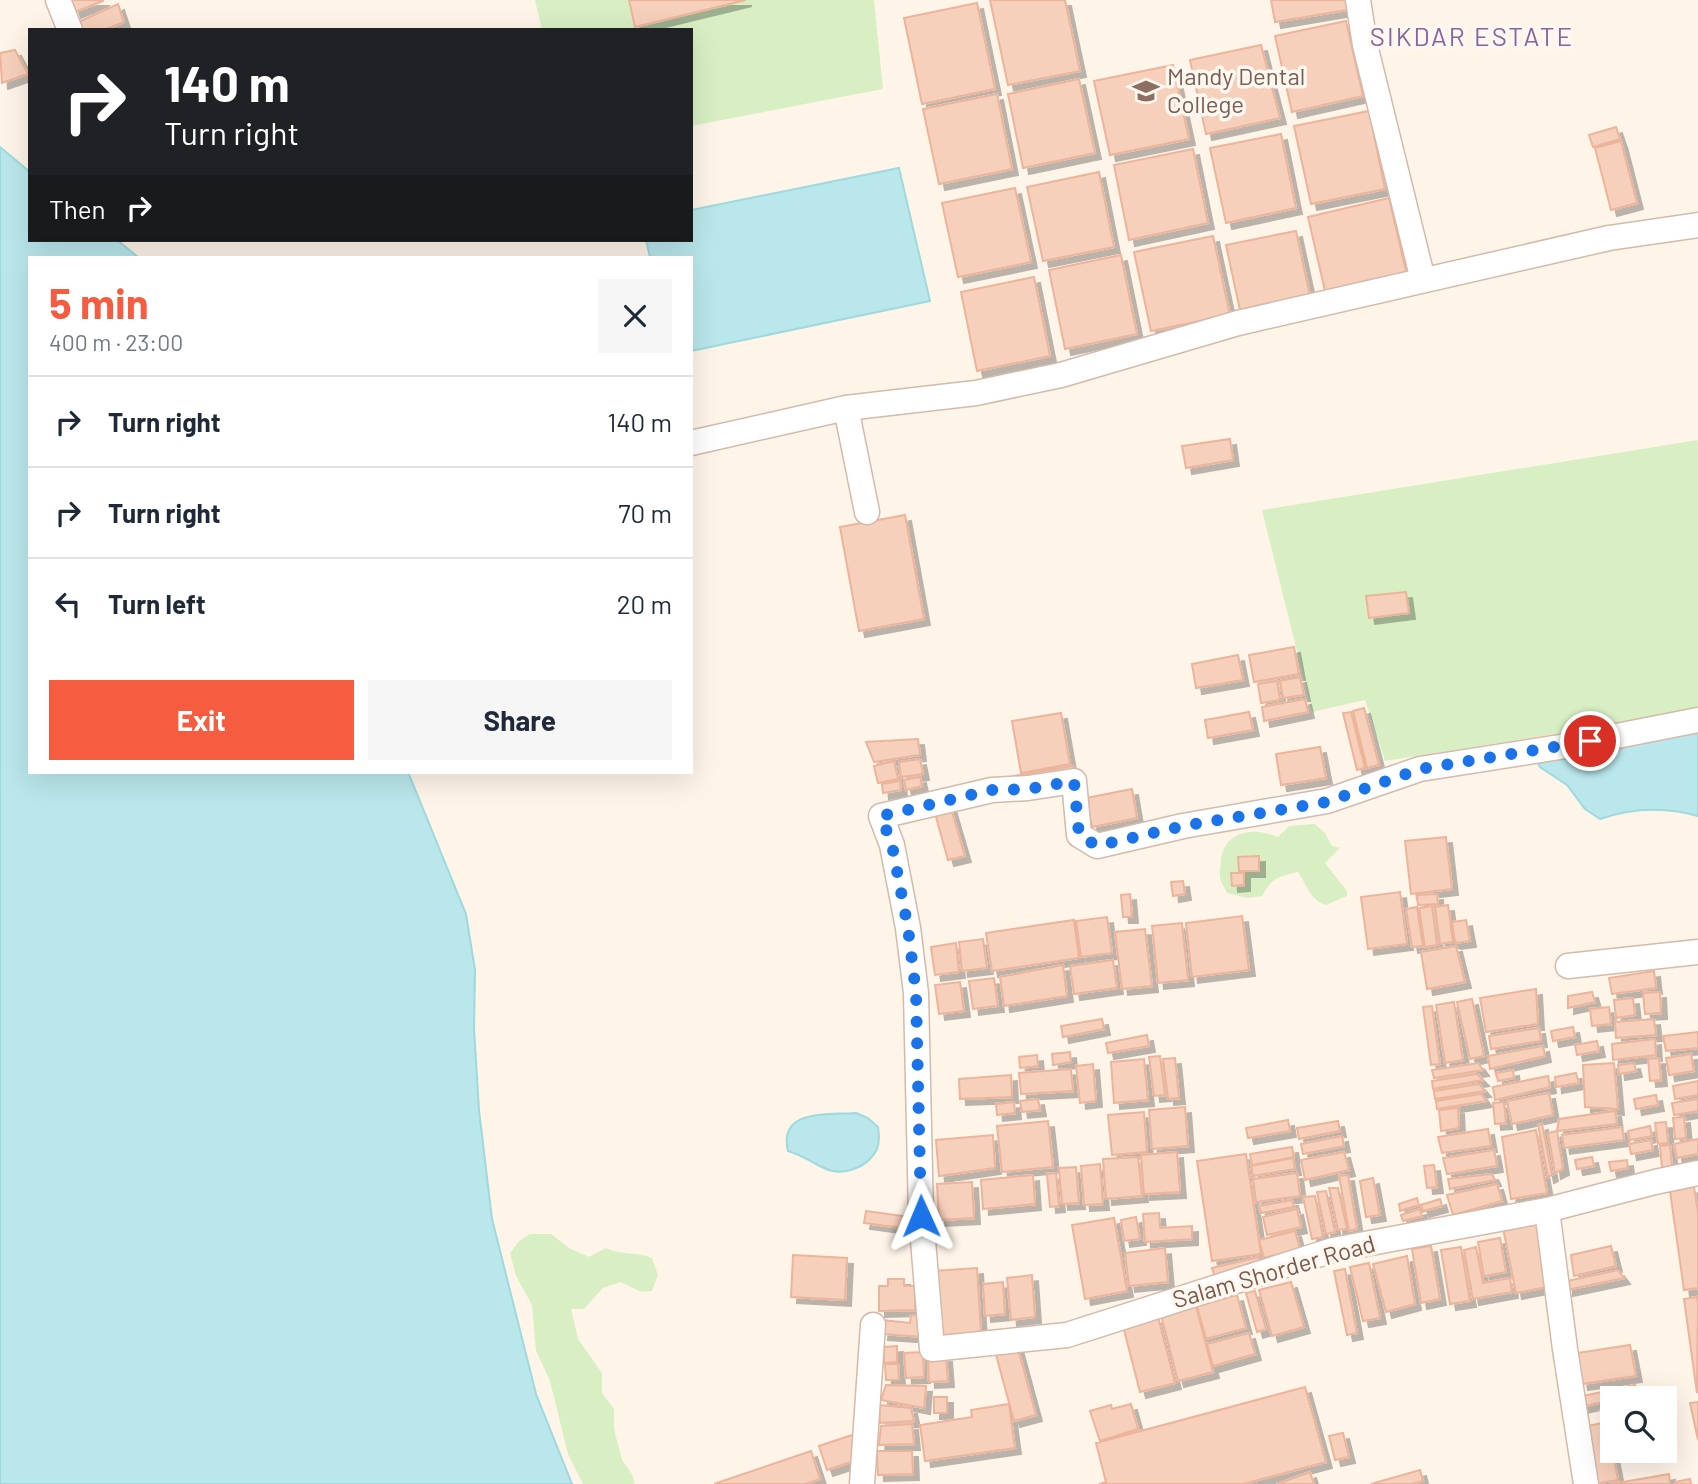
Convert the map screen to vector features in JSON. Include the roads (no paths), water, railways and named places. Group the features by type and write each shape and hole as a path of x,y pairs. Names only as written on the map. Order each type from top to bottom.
{"street":[{"path":"58,0 69,28"},
{"path":"1358,0 1365,46 1423,280"},
{"path":"693,443 846,408 976,393 1061,375 1238,323 1609,238 1698,225"},
{"path":"846,408 867,512"},
{"name":"Salam Shorder Road","path":"1698,720 1566,746 1420,769 1327,802 1183,826 1097,846 1079,835 1074,781 1028,789 992,790 881,816 892,845 908,928 916,993 921,1216 932,1349 1068,1335 1333,1250 1546,1210 1698,1173"},
{"path":"1568,966 1698,952"},
{"path":"1546,1210 1586,1484"},
{"path":"862,1484 873,1325"}],"water":[{"path":"0,147 28,170 28,242 119,242 137,256 28,256 28,774 409,774 466,914 475,970 474,1029 479,1110 492,1219 536,1394 572,1484 0,1484"},
{"path":"899,168 930,301 693,351 693,256 650,256 646,242 693,242 693,210"},
{"path":"1698,726 1698,816 1649,810 1600,819 1585,809 1567,785 1540,767 1537,762"},
{"path":"856,1113 868,1118 878,1127 879,1132 877,1149 861,1166 846,1171 831,1171 788,1151 787,1137 790,1128 797,1121 819,1115"}],"place":[{"name":"Mandy Dental College","path":"1146,91"}],"district":[{"name":"SIKDAR ESTATE","path":"1472,37"}]}
